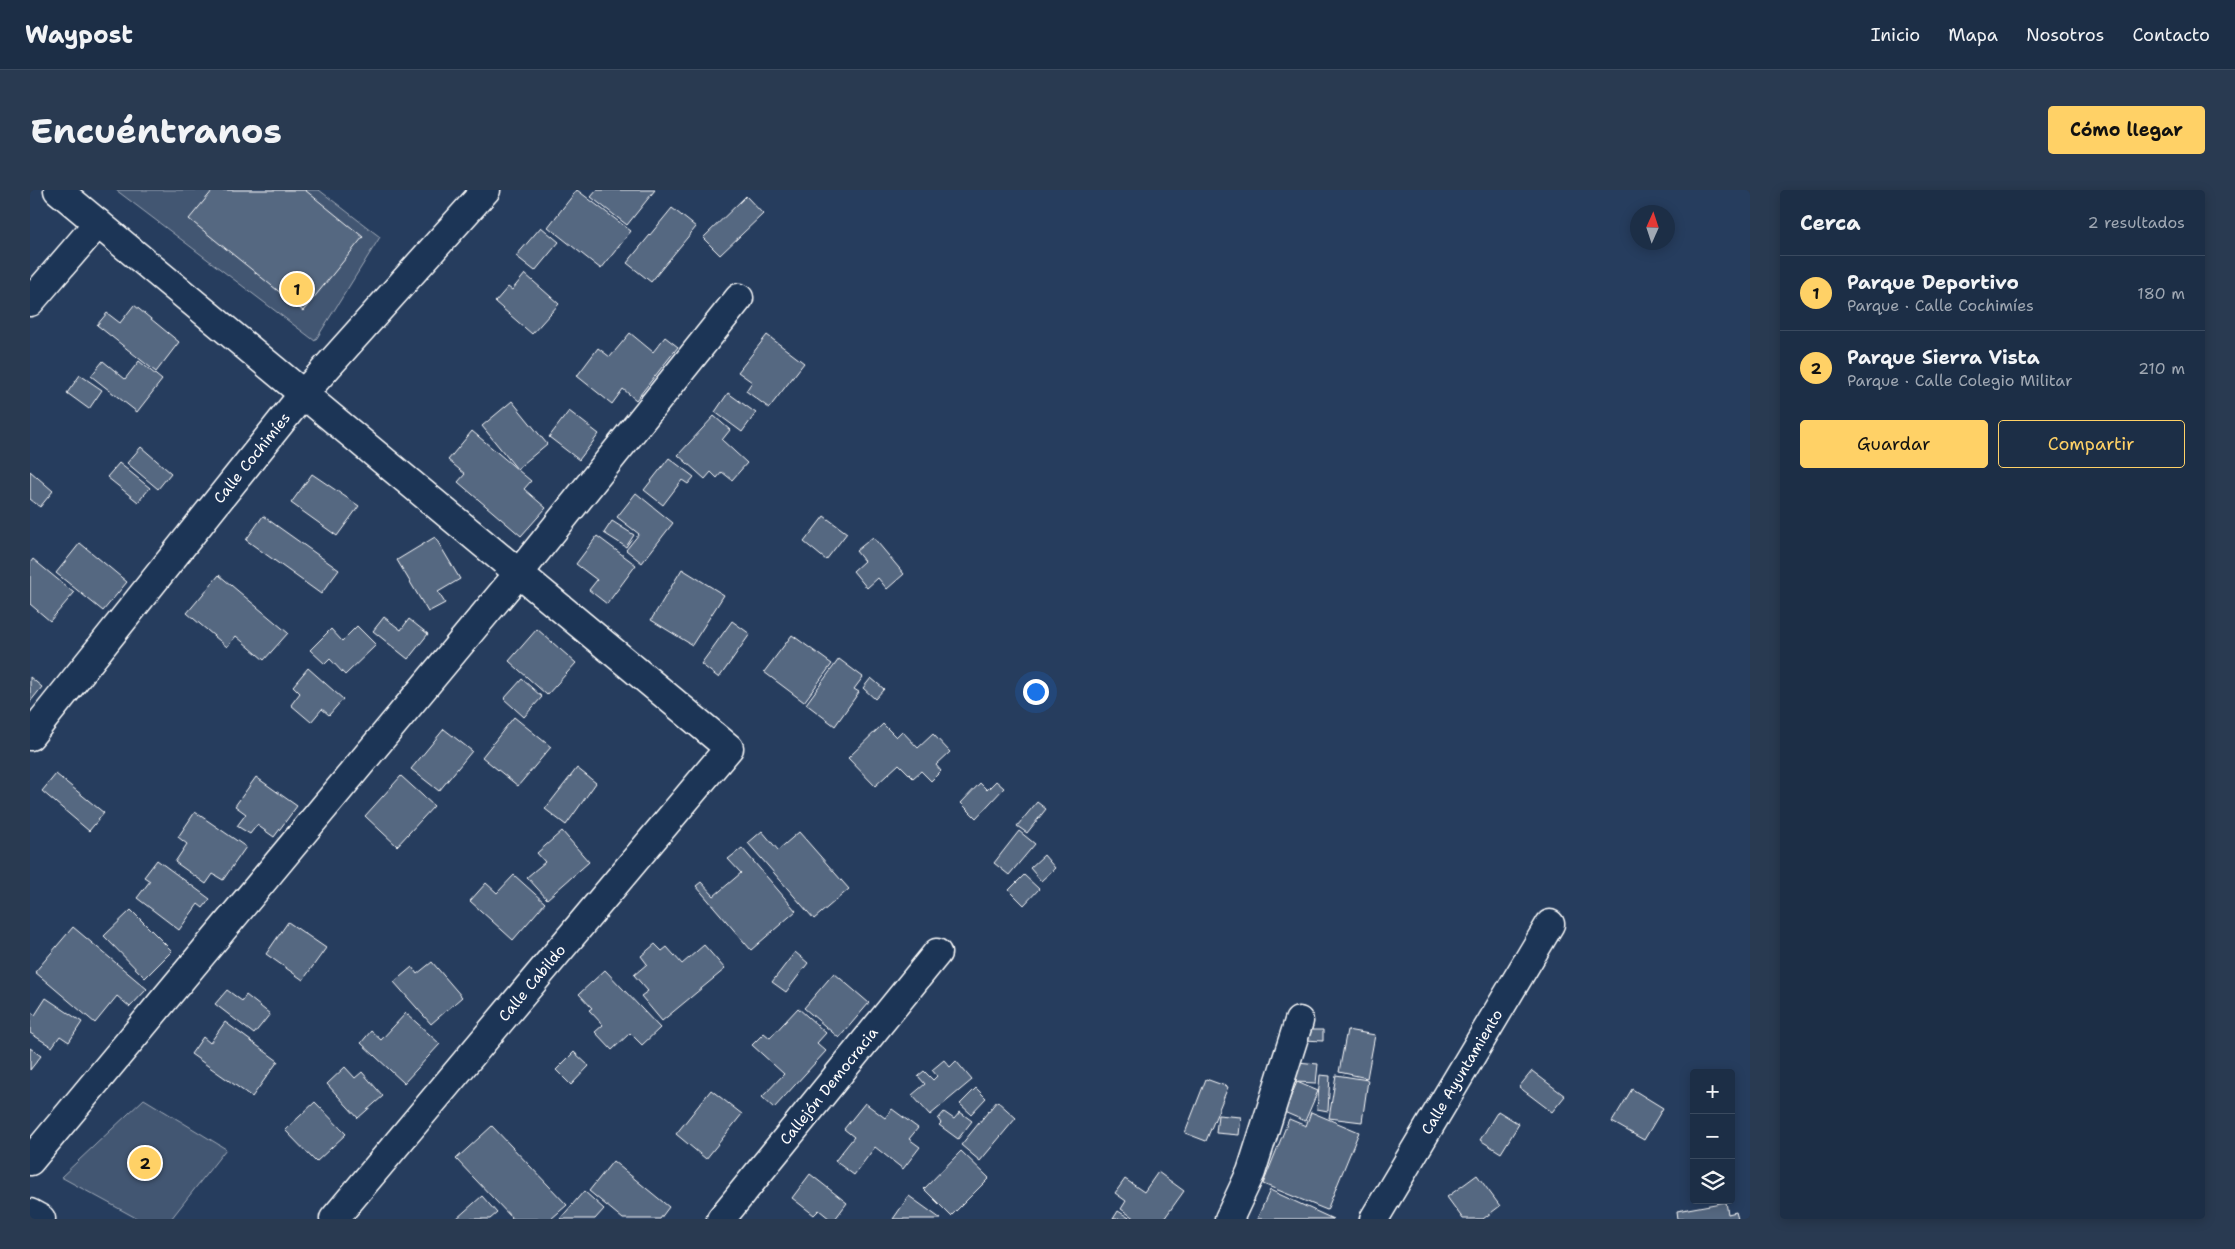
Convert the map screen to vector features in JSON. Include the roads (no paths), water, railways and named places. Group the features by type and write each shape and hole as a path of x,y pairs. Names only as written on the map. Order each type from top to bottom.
{"street":[{"path":"58,190 519,573"},
{"name":"Calle Cochimíes","path":"30,736 304,394 486,190"},
{"path":"30,302 98,223"},
{"path":"30,1161 519,573 739,298"},
{"name":"Calle Cabildo","path":"334,1219 729,748 519,573"},
{"name":"Calle Ayuntamiento","path":"1374,1219 1550,924"},
{"name":"Callejón Democracia","path":"721,1219 936,953"},
{"path":"1229,1219 1251,1172 1299,1021"},
{"path":"30,1213 41,1219"}],"place":[{"name":"Parque Deportivo","path":"297,289"},
{"name":"Parque Sierra Vista","path":"145,1163"}]}
